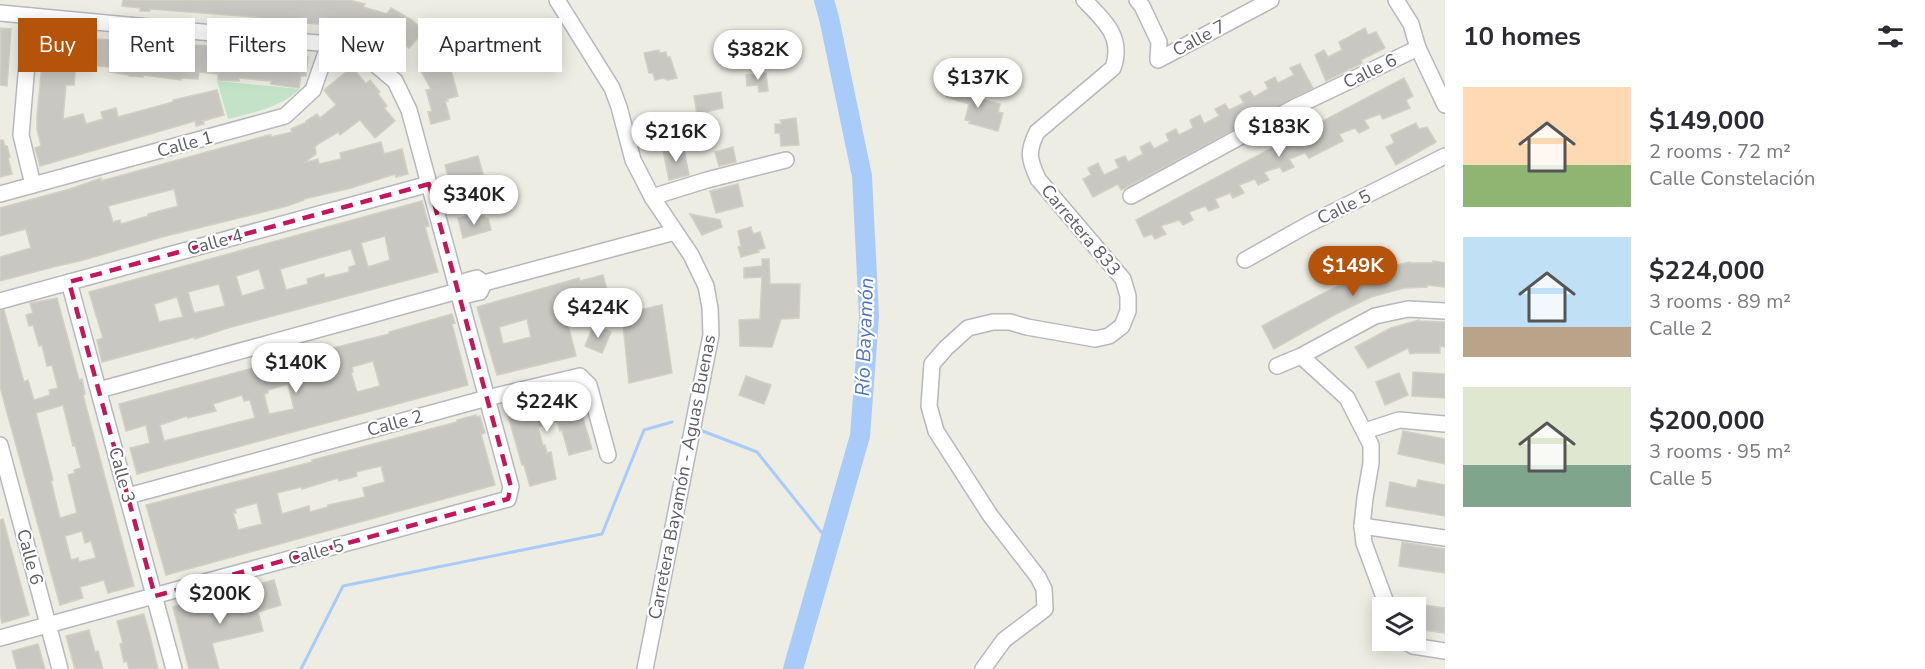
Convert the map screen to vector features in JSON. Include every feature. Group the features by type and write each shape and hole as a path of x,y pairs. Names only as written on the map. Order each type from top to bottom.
{"street":[{"name":"Carretera Bayamón - Aguas Buenas","path":"557,0 612,88 633,160 651,197 691,255 706,286 710,308 711,335 645,669"},
{"name":"Carretera 833","path":"983,669 1004,639 1045,609 1044,589 1038,577 990,515 936,431 929,406 932,364 968,328 993,321 1010,322 1095,339 1109,336 1122,326 1128,310 1128,296 1123,279 1038,180 1032,165 1030,147 1037,132 1113,68 1117,46 1113,33 1084,0"},
{"name":"Calle 7","path":"1137,0 1159,42 1158,60 1271,0"},
{"path":"1396,0 1411,24 1418,48 1445,105"},
{"path":"0,13 319,43"},
{"path":"31,16 21,135 33,185"},
{"name":"Calle 6","path":"1131,196 1293,108 1418,48"},
{"name":"Calle 1","path":"0,194 285,116 313,90 319,72"},
{"path":"384,72 395,81 409,110 487,398"},
{"name":"Calle 5","path":"1245,260 1309,224 1445,156"},
{"path":"651,197 786,160"},
{"name":"Calle 4","path":"0,301 429,184"},
{"path":"99,390 458,291 467,295 480,292 484,284 675,232"},
{"name":"Calle 3","path":"69,282 174,669"},
{"path":"1277,366 1301,356 1375,316 1408,309 1445,311"},
{"path":"1301,356 1347,398 1371,445 1371,463 1362,526 1364,543 1384,597"},
{"name":"Calle 2","path":"128,496 487,398 580,376 589,386 608,455"},
{"name":"Calle 5","path":"0,638 508,499 512,487 487,398"},
{"path":"1365,431 1399,420 1445,424"},
{"name":"Calle 6","path":"0,446 60,669"},
{"path":"1362,526 1445,538"},
{"path":"1426,648 1445,651"}],"highlighted area":[{"path":"429,184 511,487 508,499 155,596 69,282"}],"green space":[{"path":"217,81 300,89 275,105 228,119"}],"building":[{"path":"123,0 349,0 387,14 391,8 418,26 418,38 409,48 406,45 406,18 319,18 319,24 307,23 307,18 258,18 150,9 150,11 140,11 141,8 122,6"},
{"path":"0,28 11,29 7,86 0,85"},
{"path":"1365,28 1368,35 1376,32 1385,48 1361,60 1362,63 1326,81 1315,55 1324,50 1328,57 1342,50 1339,42"},
{"path":"97,39 109,40 109,67 97,66"},
{"path":"195,45 207,46 207,72 306,72 306,76 301,76 299,88 271,84 271,81 239,78 239,81 218,80 218,74 199,72 198,79 181,78 181,80 109,72 195,72"},
{"path":"659,50 660,53 666,52 667,57 670,57 677,78 655,80 653,73 649,73 644,53"},
{"path":"1300,64 1313,88 1121,190 1118,184 1093,197 1083,179 1091,175 1088,168 1098,163 1104,175 1119,168 1115,160 1125,156 1128,162 1143,154 1140,147 1150,142 1154,149 1169,141 1166,134 1176,129 1179,135 1193,128 1190,120 1200,115 1204,124 1219,116 1215,109 1225,104 1229,110 1244,103 1240,96 1250,91 1254,97 1268,89 1265,82 1275,77 1278,83 1294,75 1290,68"},
{"path":"41,72 75,72 74,85 66,85 63,119 83,114 86,124 103,119 101,112 116,108 118,117 173,102 173,100 217,90 224,115 203,121 204,124 196,126 195,121 40,166 35,148 41,146 37,116"},
{"path":"346,72 356,72 366,84 370,80 380,92 378,94 387,106 384,108 395,121 375,138 360,120 340,135 338,132 318,144 315,147 316,154 304,163 318,159 319,164 341,159 340,153 381,142 384,154 402,149 408,174 396,177 395,174 351,188 304,199 287,206 0,281 0,257 31,248 26,229 0,236 0,208 101,178 101,181 265,136 271,135 271,137 292,132 291,129 307,122 317,114 320,118 336,105 324,90","holes":["174,189 178,206 148,214 148,216 121,224 120,220 113,222 108,206"]},
{"path":"422,72 452,72 458,96 445,101 450,119 431,124 428,112 432,111 426,90 431,89"},
{"path":"766,73 768,91 759,92 758,85 747,86 746,75"},
{"path":"1404,78 1413,96 1406,100 1410,108 1383,119 1380,114 1364,120 1369,128 1359,133 1355,128 1339,134 1343,141 1309,158 1305,153 1289,159 1294,167 1283,172 1280,167 1264,172 1269,180 1258,185 1255,179 1239,185 1244,193 1233,198 1230,193 1215,199 1219,207 1209,211 1205,206 1189,212 1193,220 1183,225 1179,220 1161,226 1166,234 1155,239 1152,234 1144,237 1136,220"},
{"path":"949,85 965,89 964,93 981,97 980,99 1000,104 998,112 1003,113 998,131 965,120 969,104 946,97"},
{"path":"721,92 723,108 697,114 694,96"},
{"path":"796,118 799,145 781,146 780,133 775,133 775,124 782,124 780,120"},
{"path":"1416,123 1419,129 1427,127 1436,142 1396,165 1386,147 1394,143 1391,135"},
{"path":"0,140 3,140 7,146 12,174 0,177"},
{"path":"683,145 689,175 669,180 663,150"},
{"path":"733,147 736,162 719,166 715,152"},
{"path":"478,156 483,174 450,184 445,165"},
{"path":"738,184 743,206 716,213 710,191"},
{"path":"422,201 429,226 425,227 438,272 228,328 195,339 195,337 102,362 97,340 103,338 89,292","holes":["385,236 390,260 368,267 361,243","351,249 356,265 349,267 349,272 325,278 324,274 307,279 308,284 286,290 280,269","259,269 265,289 242,296 236,276","219,284 225,306 194,313 188,292","177,297 183,317 159,322 154,304"]},
{"path":"690,214 720,220 722,227 702,235"},
{"path":"468,216 469,220 484,216 488,218 491,230 463,238 458,218"},
{"path":"751,227 753,234 760,232 765,248 741,257 738,247 741,246 738,231"},
{"path":"762,259 769,259 770,284 800,284 799,318 781,319 772,347 740,346 739,320 760,319 762,277 744,278 744,268 762,266"},
{"path":"1433,261 1445,263 1445,287 1427,285 1427,287 1404,288 1371,297 1274,349 1262,326 1376,268 1376,270 1410,262 1433,263"},
{"path":"603,275 609,297 608,301 591,305 589,299 565,306 576,356 497,375 477,307 579,278 580,281","holes":["527,319 531,337 503,344 499,327"]},
{"path":"57,298 79,380 82,379 85,394 83,395 134,586 108,593 104,580 80,587 83,598 60,605 0,387 0,310 4,310 24,382 28,380 34,400 50,395 49,390 58,388 52,365 47,366 42,345 39,346 33,325 29,326 26,315 33,313 30,303","holes":["63,405 81,468 68,475 77,513 60,518 36,413","82,531 85,543 91,541 96,558 79,562 78,558 71,560 65,536"]},
{"path":"662,305 672,373 629,383 622,314"},
{"path":"452,314 455,323 452,324 468,385 137,474 130,448 150,443 146,425 126,431 119,404 389,334 389,332","holes":["373,361 380,386 357,392 351,373 353,372 352,367","288,384 294,409 269,414 264,394 268,393 268,390","242,395 244,401 250,400 255,418 164,441 160,425 187,416 188,418 216,411 213,404"]},
{"path":"1419,320 1445,322 1445,347 1440,346 1440,353 1410,354 1408,348 1368,368 1355,347 1391,328"},
{"path":"594,324 611,332 602,353 585,346"},
{"path":"1413,372 1445,374 1445,398 1412,396"},
{"path":"1399,373 1408,395 1385,405 1376,382"},
{"path":"746,376 771,385 764,404 739,395"},
{"path":"574,388 592,449 569,455 557,421 538,427 543,446 545,445 547,453 551,452 556,479 530,486 505,405 531,398 537,418 556,413 551,394"},
{"path":"480,416 485,433 481,434 495,485 166,575 146,505 312,462 312,460 457,422 457,420","holes":["381,466 385,482 363,488 365,497 328,505 328,507 310,512 309,506 282,514 277,493 301,487 302,489 338,478 339,481 357,476 356,472","257,503 262,524 238,530 233,513 236,513 235,509"]},
{"path":"1403,431 1445,439 1445,464 1398,454"},
{"path":"1418,480 1445,485 1445,516 1386,506 1390,482 1416,488"},
{"path":"3,519 29,615 2,623 0,614 0,520"},
{"path":"1402,542 1445,549 1445,573 1399,566"},
{"path":"274,580 281,605 258,612 263,631 212,643 219,669 189,669 173,607 204,599 208,614 233,608 234,603 240,602 241,605 258,599 255,585"},
{"path":"1426,605 1445,608 1445,633 1426,630"},
{"path":"144,614 158,669 129,669 127,661 124,662 120,644 123,643 117,621"},
{"path":"89,630 103,669 75,669 66,636"},
{"path":"38,644 45,669 17,669 12,651"}],"waterway":[{"name":"Río Bayamón","path":"793,669 860,436 869,317 862,176 824,0"},
{"path":"301,669 343,586 602,534 644,430 672,422"},
{"path":"700,430 757,452 830,543"}]}
